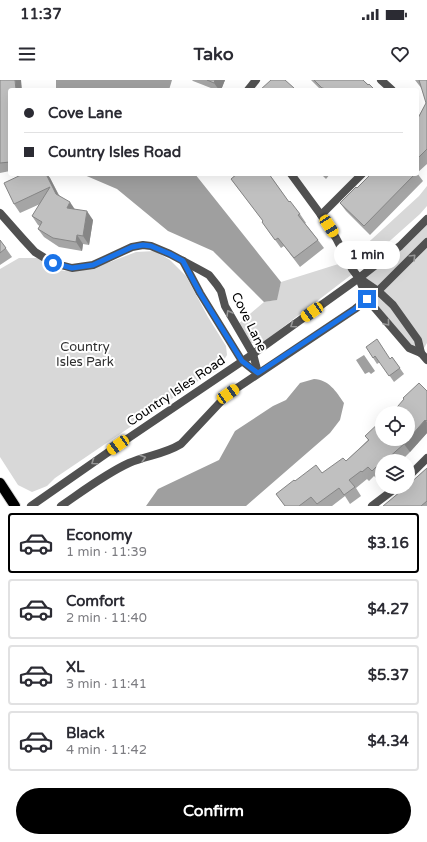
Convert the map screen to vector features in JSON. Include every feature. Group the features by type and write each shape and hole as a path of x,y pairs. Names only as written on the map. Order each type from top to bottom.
{"main road":[{"path":"0,483 15,506"}],"street":[{"path":"250,88 256,80"},
{"path":"381,80 390,88"},
{"path":"292,176 336,238 352,269 359,278 367,299 409,348 421,353 427,360"},
{"path":"321,215 360,176"},
{"name":"Cove Lane","path":"0,213 35,252 53,263 72,268 93,265 132,247 143,245 151,246 170,254 209,275 218,285 225,306 252,354 258,373"},
{"name":"Country Isles Road","path":"31,506 242,361 359,278 400,246 427,219"},
{"path":"62,506 116,469 131,462 177,447 228,394 355,309 378,291 427,242"},
{"name":"Cove Lane","path":"183,261 200,293 242,361 258,373"},
{"path":"359,278 378,291 393,305 418,340 421,353"},
{"path":"415,470 427,458"},
{"path":"372,506 388,494"}],"green space":[{"path":"427,186 427,206 355,272 265,341 250,343 237,325 264,302 276,300 281,282 348,261 419,196"},
{"path":"427,219 427,343 421,353 409,348 367,299 378,291 359,278"},
{"name":"Country Isles Park","path":"155,251 170,260 186,276 208,317 226,346 227,355 217,371 207,375 55,478 47,486 32,492 18,485 0,457 0,269 19,258 40,258 51,268 65,271 84,270 136,252"}],"shaded area":[{"path":"56,80 172,80 170,88 56,88"},
{"path":"87,176 197,176 281,282 277,300 264,302 213,251 168,231 117,189"},
{"path":"364,355 375,371 371,374 369,372 365,374 356,360"},
{"path":"314,379 324,381 332,387 344,403 340,420 330,433 246,506 146,506 158,489 219,460 235,431 273,406 286,400 300,383"}],"building":[{"path":"0,80 15,80 16,88 8,88 8,162 0,163"},
{"path":"207,80 215,80 214,83"},
{"path":"271,80 285,80 294,88 262,88"},
{"path":"314,80 363,80 373,88 323,88"},
{"path":"419,80 427,80 427,149 419,157 419,116 426,103"},
{"path":"19,176 47,176 56,194 70,202 67,208 87,211 83,236 77,235 76,242 53,238 38,229 42,222 32,216 50,187 14,204 4,183"},
{"path":"235,176 270,176 318,240 294,258 278,238 275,240 262,222 263,221 231,179"},
{"path":"369,176 413,176 364,226 340,203 356,187 357,188"},
{"path":"0,240 6,248 0,253"},
{"path":"377,339 390,359 392,357 400,368 389,376 375,356 373,358 366,347"},
{"path":"419,383 427,391 427,420 425,420 415,431 415,406 398,406 404,399 403,398"},
{"path":"375,427 375,446 402,446 393,454 375,454 375,468 372,471 368,467 349,480 355,487 344,495 339,488 317,504 311,497 299,506 285,506 276,494 316,465 322,473 343,458 346,461 369,440 365,436"},
{"path":"427,468 427,501 421,506 383,506 398,494 415,494 415,479"}],"route":[{"path":"53,263 72,268 93,265 117,253 132,247 143,245 151,246 170,254 183,261 200,293 242,361 258,373 355,309 367,299"}]}
